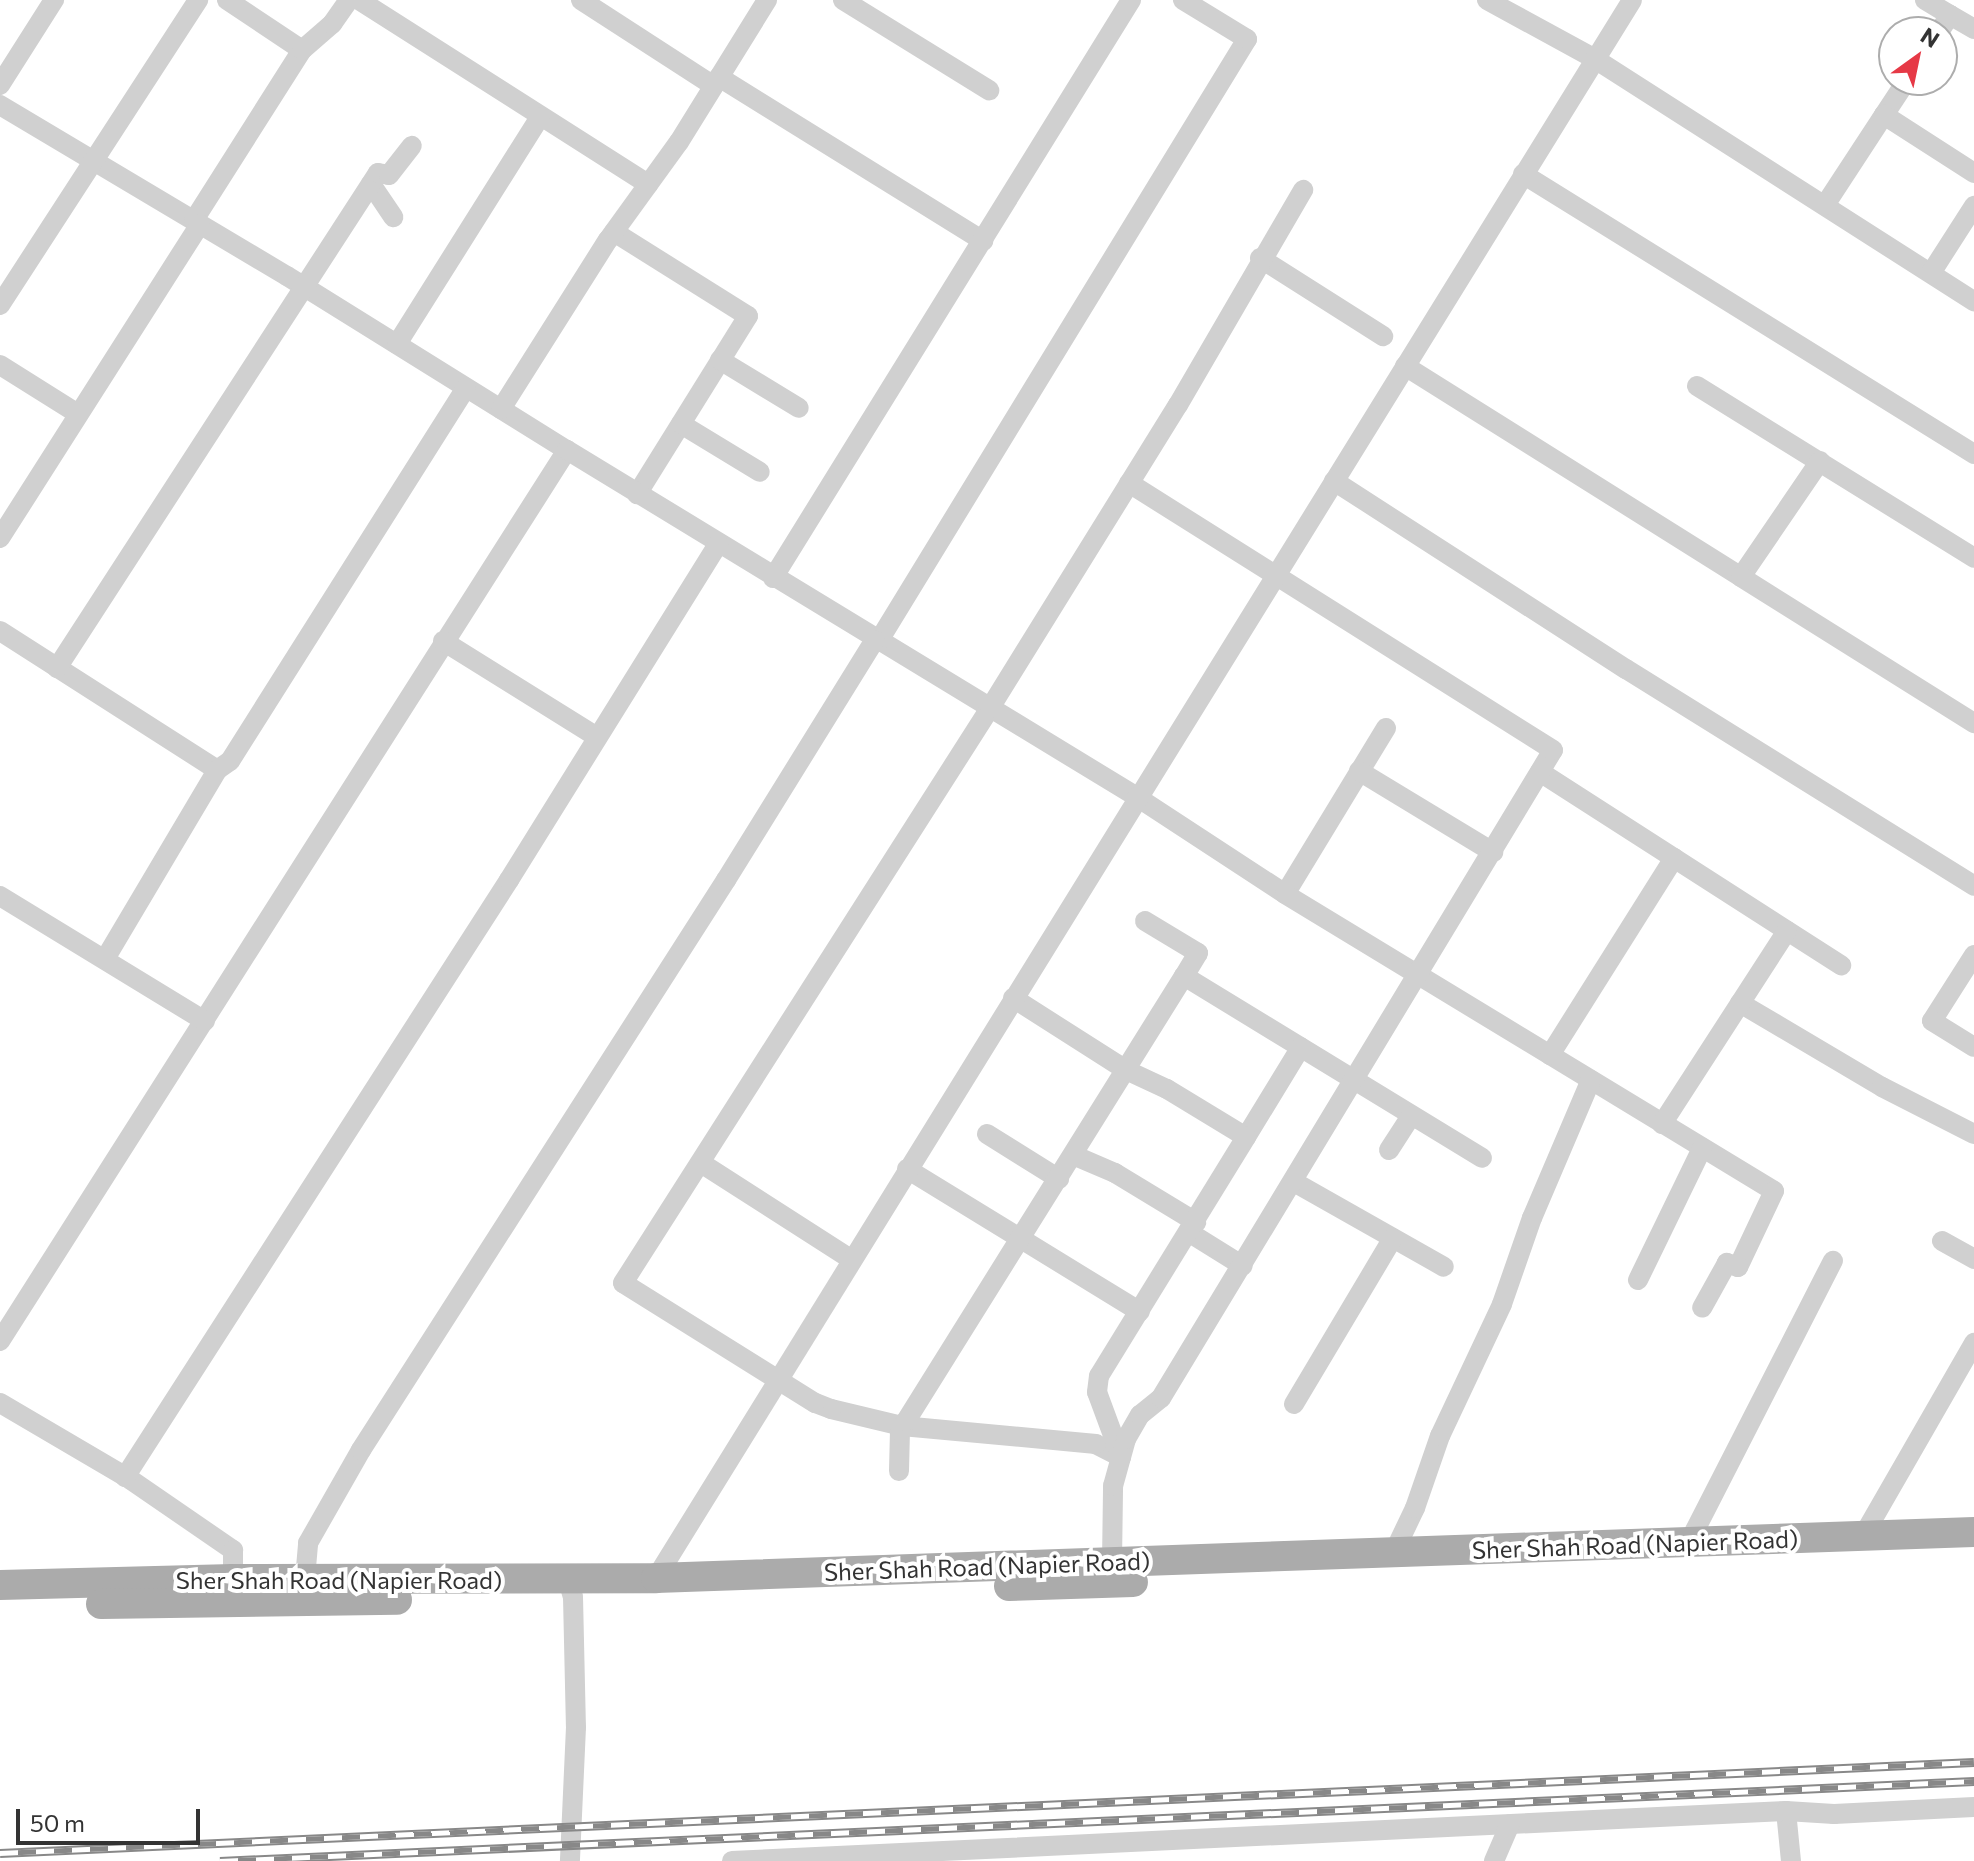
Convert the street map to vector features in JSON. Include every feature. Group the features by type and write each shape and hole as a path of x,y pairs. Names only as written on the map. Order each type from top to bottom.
{"main road":[{"name":"Sher Shah Road (Napier Road)","path":"0,1585 63,1594 571,1588 1072,1574 1396,1560 1689,1542 1974,1532"},
{"name":"Sher Shah Road (Napier Road)","path":"0,1606 63,1594 233,1579 571,1588 656,1578 1072,1574 1112,1562 1974,1551"}],"street":[{"path":"0,85 54,0"},
{"path":"0,305 198,0"},
{"path":"227,0 302,50"},
{"path":"0,538 302,50 332,24 349,0"},
{"path":"359,0 648,184"},
{"path":"581,0 983,241"},
{"path":"501,409 767,0"},
{"path":"843,0 989,90"},
{"path":"773,578 1131,0"},
{"path":"305,1579 308,1543 361,1450 726,880 1247,39 1183,0"},
{"path":"1487,0 1595,59 1974,301"},
{"path":"656,1578 1632,0"},
{"path":"1925,0 1938,16"},
{"path":"1825,205 1896,96"},
{"path":"0,105 303,286 773,578 1137,797 1285,894 1774,1191 1738,1267 1727,1263 1702,1308"},
{"path":"1884,115 1974,173"},
{"path":"397,344 540,117"},
{"path":"57,668 378,173 389,175 412,146"},
{"path":"1523,174 1974,454"},
{"path":"371,184 393,217"},
{"path":"1121,1457 1096,1444 902,1426 831,1409 778,1380 623,1283 990,708 1129,483 1303,190"},
{"path":"1931,273 1974,206"},
{"path":"614,232 748,316 637,494"},
{"path":"1260,258 1383,336"},
{"path":"720,360 799,408"},
{"path":"0,365 78,414"},
{"path":"1405,366 1974,723"},
{"path":"1697,386 1974,558"},
{"path":"105,959 217,770 230,761 466,388"},
{"path":"681,424 760,472"},
{"path":"0,1341 567,450"},
{"path":"1741,577 1820,461"},
{"path":"1334,481 1626,669 1974,886"},
{"path":"1112,1562 1113,1486 1126,1439 1140,1415 1161,1398 1243,1266 1553,750 1129,483"},
{"path":"125,1477 509,880 718,544"},
{"path":"0,631 217,770"},
{"path":"443,641 597,737"},
{"path":"1285,894 1386,728"},
{"path":"1359,771 1493,852"},
{"path":"1540,772 1841,965"},
{"path":"1550,1055 1674,858"},
{"path":"0,896 205,1021"},
{"path":"899,1471 902,1426 1198,953 1145,921"},
{"path":"1662,1124 1787,931"},
{"path":"1974,955 1932,1021 1974,1047"},
{"path":"1184,976 1482,1158"},
{"path":"1013,998 1126,1070 1167,1089 1246,1137"},
{"path":"1740,1003 1882,1087 1974,1134"},
{"path":"1121,1457 1097,1392 1099,1376 1193,1228 1301,1047"},
{"path":"1396,1560 1440,1436 1502,1304 1532,1218 1591,1080"},
{"path":"1389,1150 1411,1116"},
{"path":"987,1134 1059,1179"},
{"path":"1638,1280 1702,1148"},
{"path":"1073,1155 1115,1173 1243,1266"},
{"path":"701,1163 852,1260"},
{"path":"907,1169 1140,1312"},
{"path":"1294,1182 1444,1267"},
{"path":"1294,1404 1393,1238"},
{"path":"1942,1241 1974,1259"},
{"path":"1689,1542 1833,1261"},
{"path":"1863,1536 1974,1343"},
{"path":"0,1403 125,1477 233,1550 233,1579"},
{"path":"570,1861 576,1727 571,1588"},
{"path":"732,1861 1786,1811 1834,1814 1974,1807"},
{"path":"1786,1811 1791,1861"},
{"path":"1494,1861 1510,1824"}],"railway":[{"path":"0,1853 1974,1762"},
{"path":"220,1861 1974,1781"}]}
